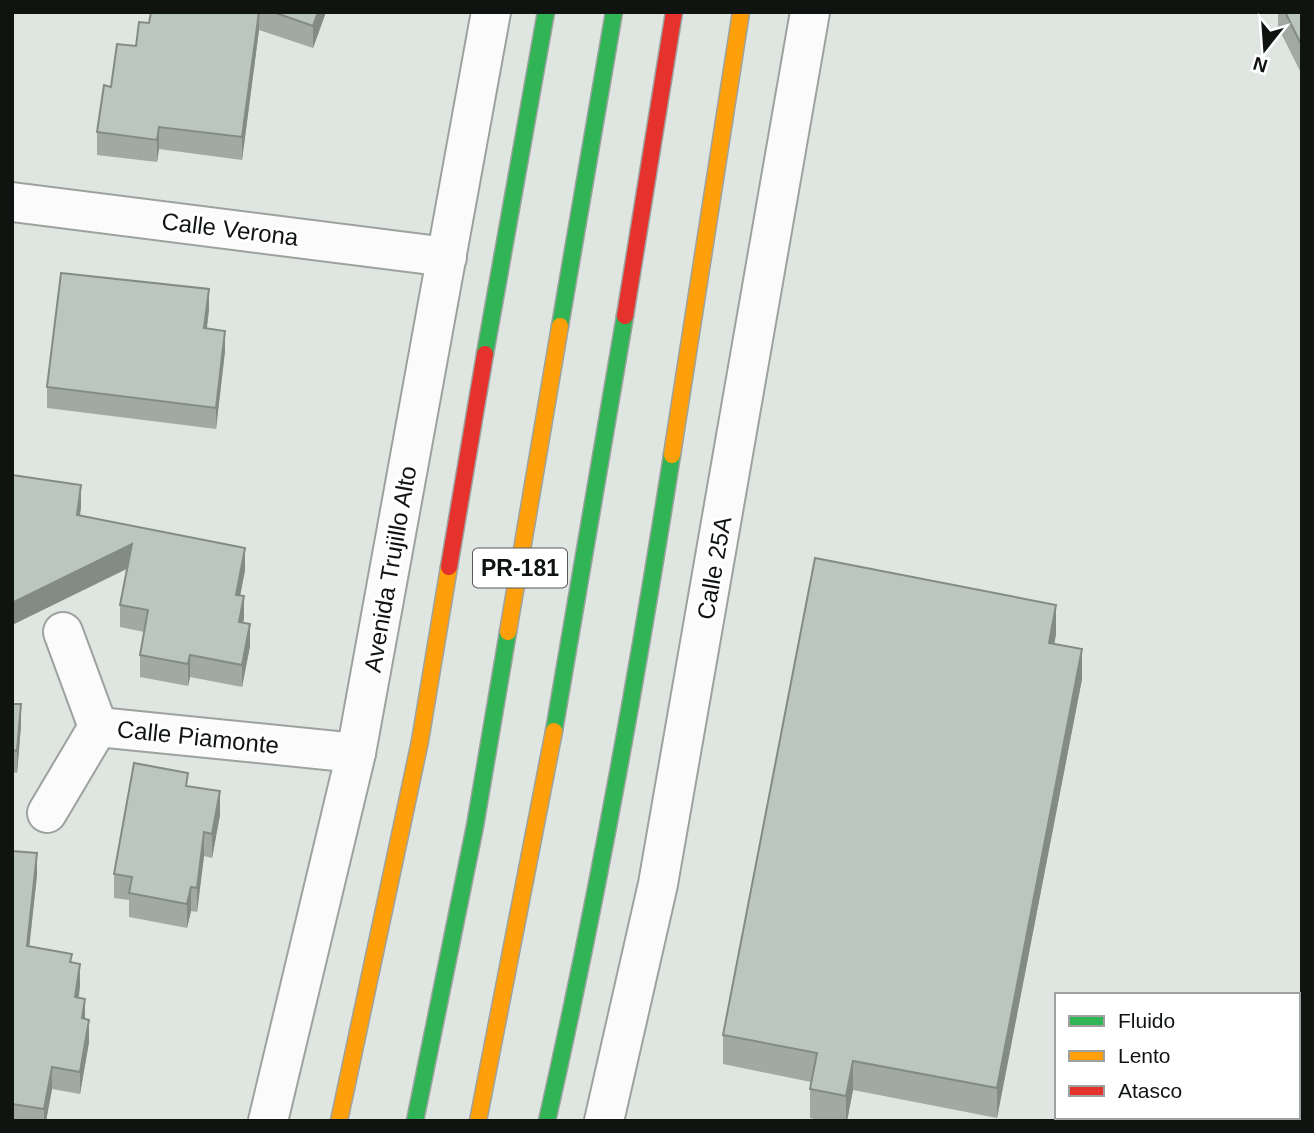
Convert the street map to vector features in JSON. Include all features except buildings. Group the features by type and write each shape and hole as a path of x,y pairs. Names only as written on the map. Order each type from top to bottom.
{"highway":[{"path":"339,1121 420,741 546,12"},
{"name":"PR-181","path":"415,1121 477,813 614,12"},
{"name":"PR-181","path":"478,1121 550,759 674,12"},
{"path":"547,1121 569,1024 645,625 741,12"}],"street":[{"name":"Avenida Trujillo Alto","path":"268,1121 356,753 491,12"},
{"name":"Calle 25A","path":"604,1121 658,884 810,12"},
{"name":"Calle Verona","path":"12,202 447,257"},
{"path":"62,632 99,727"},
{"name":"Calle Piamonte","path":"47,813 99,727 356,753"}],"traffic: fast":[{"path":"485,354 546,12"},
{"path":"560,326 614,12"},
{"path":"554,731 625,316"},
{"path":"547,1121 615,789 672,455"},
{"path":"415,1121 475,826 508,632"}],"traffic: slow":[{"path":"672,455 741,12"},
{"path":"508,632 560,326"},
{"path":"339,1121 420,741 449,567"},
{"path":"478,1121 554,731"}],"traffic: jam":[{"path":"625,316 674,12"},
{"path":"449,567 485,354"}]}
